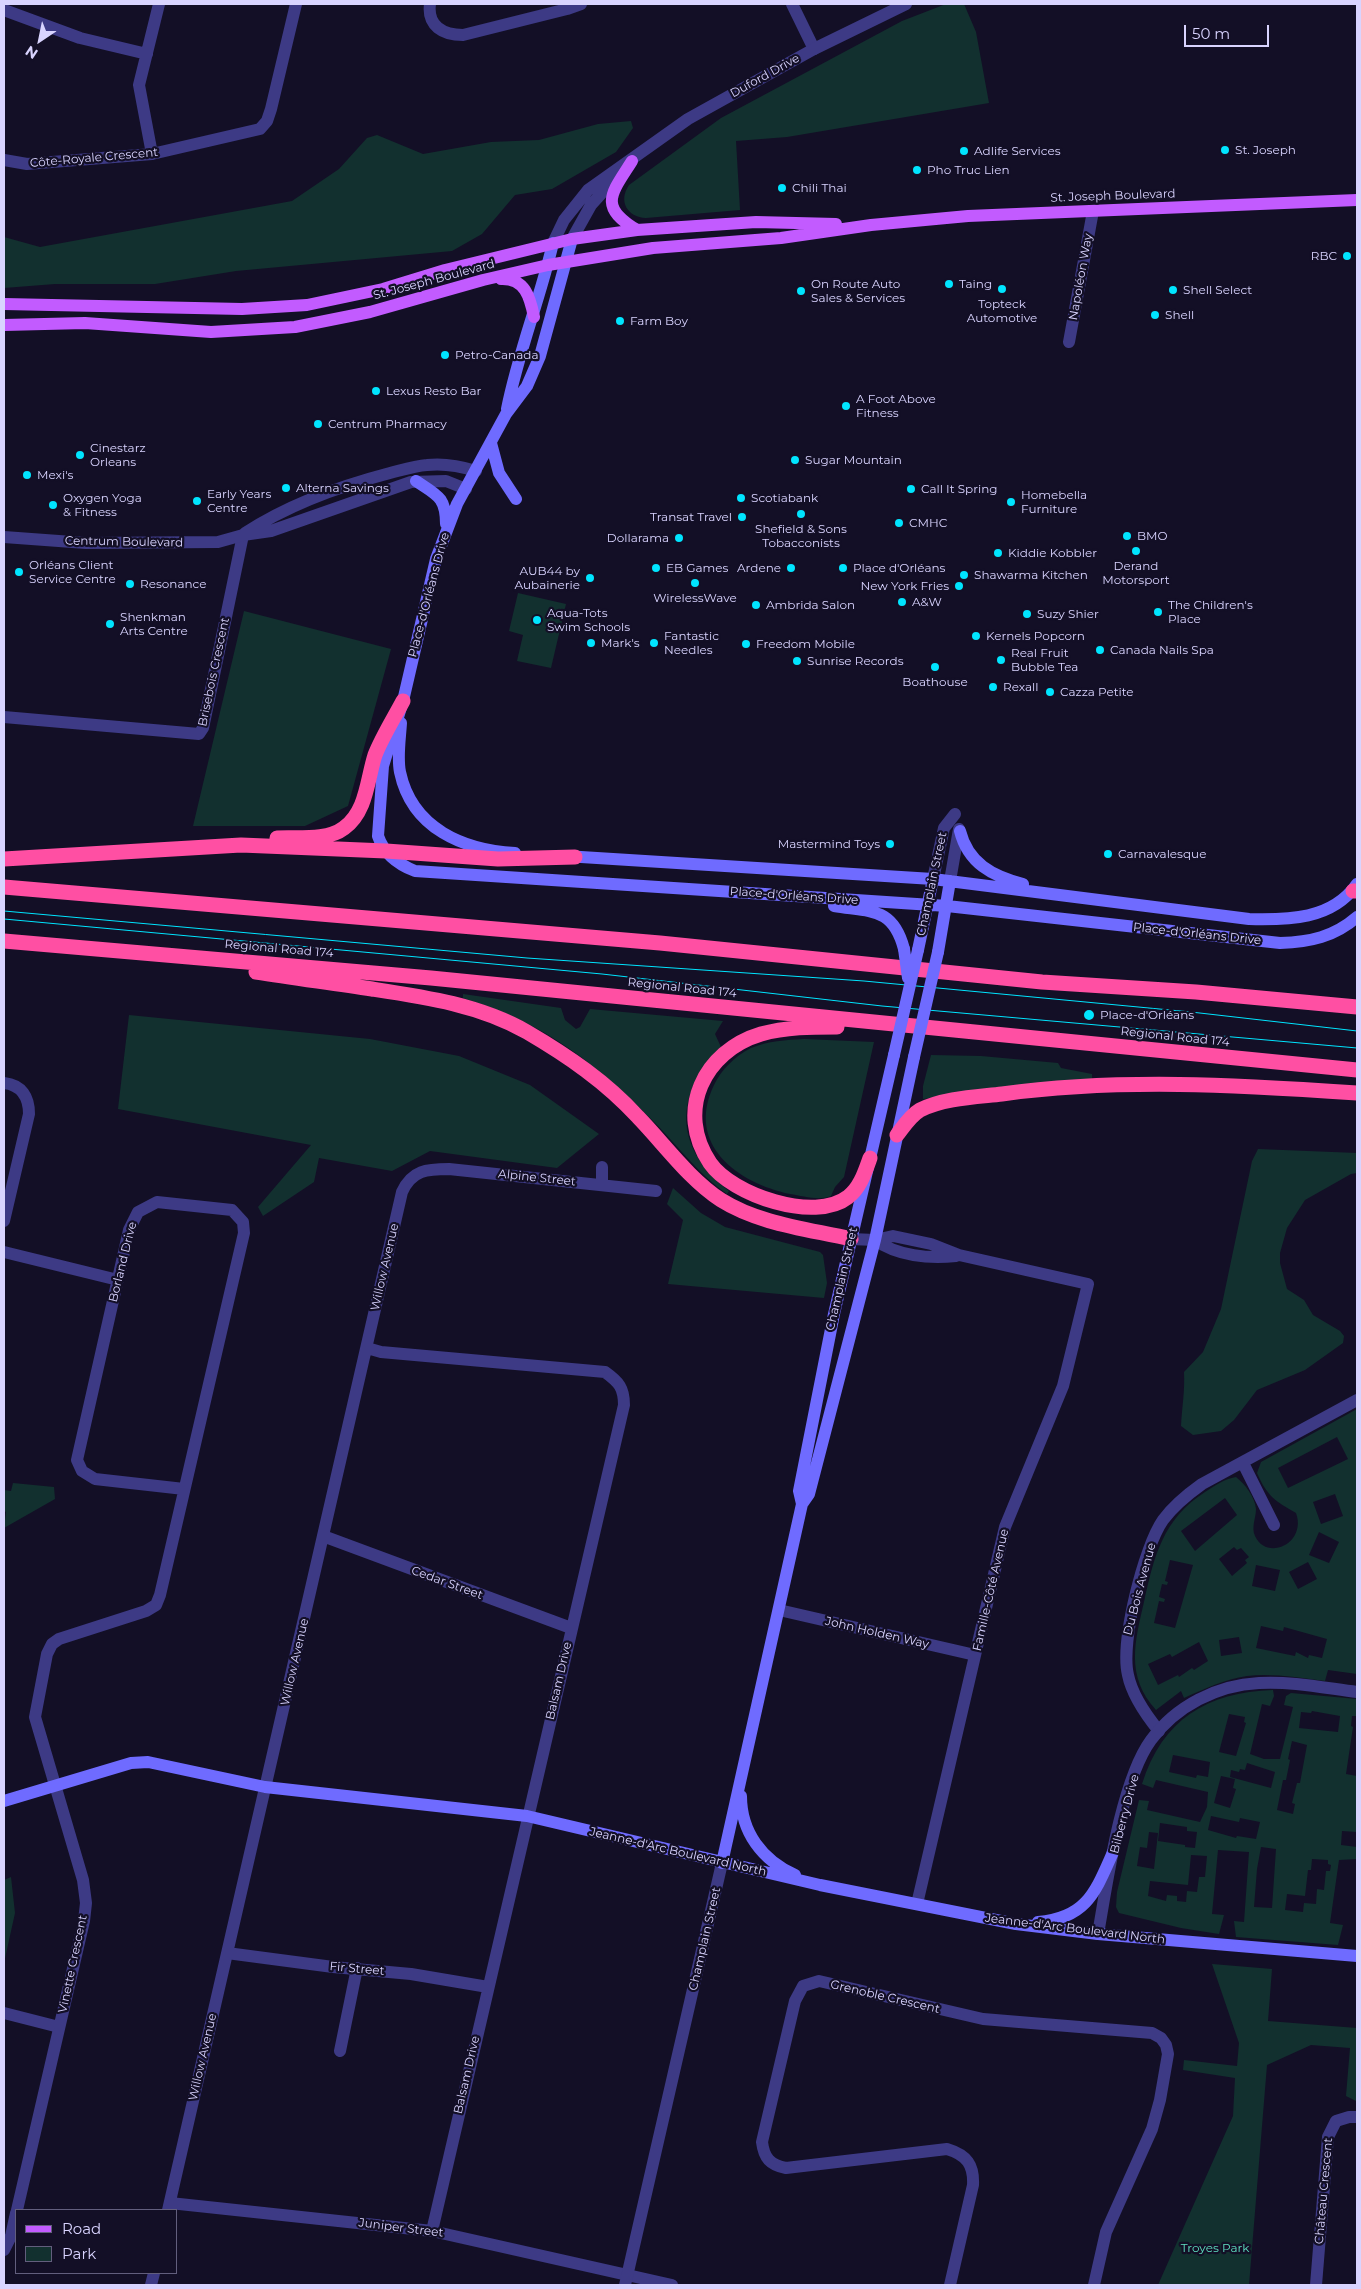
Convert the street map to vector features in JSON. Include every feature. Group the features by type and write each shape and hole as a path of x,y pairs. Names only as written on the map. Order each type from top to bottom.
{"highway":[{"path":"241,845 273,839 330,834 344,828 362,804 376,755 403,700"},
{"path":"4,859 241,845 386,851 498,859 575,857"},
{"path":"4,887 660,943 1042,982 1196,992 1357,1008"},
{"name":"Regional Road 174","path":"4,941 431,978 1357,1070"},
{"path":"106,949 437,999 497,1018 533,1036 595,1077 638,1117 697,1179 720,1199 756,1216 851,1239"},
{"path":"870,1158 855,1190 834,1205 814,1208 802,1207 749,1192 721,1175 711,1164 702,1148 694,1118 698,1090 704,1078 720,1057 747,1040 777,1030 836,1027 1357,1076"},
{"path":"898,1135 913,1115 931,1106 963,1099 1071,1086 1165,1084 1357,1093"}],"main road":[{"path":"632,161 613,192 612,203 613,210 619,218 637,230"},
{"name":"St. Joseph Boulevard","path":"4,325 85,323 158,329 252,331 305,326 370,312 483,280 548,266 654,248 781,238 871,225 968,216 1357,200"},
{"name":"St. Joseph Boulevard","path":"4,304 242,309 308,305 383,289 445,270 572,239 637,230 756,222 871,225"},
{"name":"Place-d'Orléans Drive","path":"572,239 540,356 527,386 506,414 446,529 428,588 403,700 383,766 378,836 386,851 401,866 415,871 947,906 1280,943 1318,939 1347,926 1357,917"},
{"name":"Place-d'Orléans Drive","path":"506,414 513,381 534,317 554,243"},
{"path":"483,280 507,279 515,281 525,288 530,297 534,317"},
{"path":"158,307 158,329"},
{"path":"491,444 499,473 516,499"},
{"path":"416,481 438,496 446,508 446,529"},
{"name":"Place-d'Orléans Drive","path":"403,700 400,771 405,789 424,819 438,832 454,841 478,848 502,852 575,857 933,879 1248,919 1286,920 1308,916 1339,903 1356,889"},
{"path":"960,831 969,855 986,870 1012,881 1077,896"},
{"name":"Champlain Street","path":"802,1504 799,1491 851,1239 933,879"},
{"name":"Champlain Street","path":"722,1863 802,1504 809,1494 875,1240 938,952 950,881"},
{"path":"755,894 878,912 888,917 896,927 904,948 909,988"},
{"name":"Jeanne-d'Arc Boulevard North","path":"4,1801 131,1763 148,1762 265,1787 527,1816 820,1885 1016,1924 1098,1934 1357,1956"},
{"path":"741,1774 741,1812 748,1832 757,1847 779,1867 820,1885"},
{"path":"1016,1924 1059,1919 1074,1913 1090,1898 1114,1850"}],"street":[{"path":"152,154 139,85 159,4"},
{"name":"Côte-Royale Crescent","path":"4,160 27,164 152,154 251,133 264,126 271,109 296,4"},
{"path":"430,4 429,13 433,23 441,31 449,35 463,35 581,4"},
{"path":"792,4 814,49"},
{"name":"Duford Drive","path":"554,243 564,220 588,190 711,105 814,49 906,4"},
{"path":"4,10 80,38 147,54"},
{"name":"Duford Drive","path":"572,239 591,205 632,161"},
{"name":"Napoléon Way","path":"1068,342 1093,211"},
{"name":"Centrum Boulevard","path":"243,535 266,519 314,498 373,477 430,464 455,465 476,471"},
{"name":"Centrum Boulevard","path":"4,537 86,543 218,542 243,535 271,531 335,507 416,481 446,480 466,489"},
{"name":"Brisebois Crescent","path":"4,717 199,734 203,728 243,535"},
{"name":"Champlain Street","path":"933,879 944,828 954,814 960,831 950,881"},
{"path":"4,1083 18,1088 26,1095 29,1104 29,1114 4,1221"},
{"path":"602,1167 602,1185"},
{"name":"Willow Avenue","path":"169,2207 402,1192 407,1181 426,1169 472,1171"},
{"name":"Alpine Street","path":"472,1171 656,1192"},
{"name":"Borland Drive","path":"55,1785 36,1718 49,1649 60,1639 146,1611 156,1605 160,1595 244,1233 243,1222 238,1215 225,1208 157,1202 146,1206 138,1212 132,1221 77,1460 82,1471 95,1479 184,1489"},
{"path":"851,1239 875,1240"},
{"name":"Famille-Côté Avenue","path":"875,1240 891,1250 931,1257 959,1255 1088,1284 1063,1386 1005,1527 917,1904"},
{"path":"4,1252 118,1280"},
{"name":"Balsam Drive","path":"367,1348 381,1352 604,1372 618,1381 624,1392 624,1405 432,2230"},
{"name":"Du Bois Avenue","path":"1159,1731 1147,1715 1133,1688 1128,1676 1126,1661 1127,1640 1146,1555 1163,1520 1181,1500 1202,1484 1357,1400"},
{"path":"1243,1463 1274,1525"},
{"name":"Cedar Street","path":"323,1536 571,1628"},
{"name":"John Holden Way","path":"779,1610 975,1655"},
{"name":"Bilberry Drive","path":"1098,1934 1114,1850 1134,1774 1150,1741 1174,1716 1201,1698 1218,1690 1244,1684 1271,1682 1357,1692"},
{"name":"Vinette Crescent","path":"18,2209 86,1903 82,1880 55,1785"},
{"name":"Champlain Street","path":"627,2280 722,1863"},
{"name":"Fir Street","path":"227,1953 357,1968 488,1987"},
{"path":"340,2051 357,1968"},
{"name":"Grenoble Crescent","path":"950,2285 973,2185 974,2173 970,2162 959,2153 947,2149 786,2168 769,2162 763,2153 762,2142 795,2001 804,1986 819,1981 982,2018 1152,2033 1161,2038 1168,2054 1160,2100 1152,2129 1106,2232 1094,2285"},
{"name":"Vinette Crescent","path":"4,2013 59,2026"},
{"name":"Château Crescent","path":"1316,2285 1328,2136 1336,2121 1349,2116 1357,2117"},
{"name":"Juniper Street","path":"169,2207 432,2230 627,2280 672,2285"},
{"name":"Vinette Crescent","path":"4,2250 11,2236 15,2220"}],"green space":[{"path":"946,4 964,4 976,32 989,103 787,137 736,141 740,210 646,218 634,215 626,207 624,197 629,185 721,118 902,21"},
{"path":"631,121 633,128 616,152 552,189 515,195 482,234 452,251 236,271 155,284 55,284 4,288 4,237 40,247 292,201 339,169 367,138 377,135 423,154 491,142 539,140 598,124"},
{"name":"Aqua-Tots Swim Schools","path":"518,593 566,604 551,668 517,661 523,635 509,631"},
{"path":"244,611 391,649 348,806 305,826 193,826"},
{"path":"463,994 561,1008 565,1020 576,1029 580,1027 590,1009 723,1021 715,1034 721,1047 705,1065 694,1084 688,1103 686,1121 690,1139 698,1157 711,1174 729,1191 727,1194 700,1171 616,1085 593,1067 546,1034 521,1020 463,998"},
{"path":"129,1015 370,1039 459,1056 530,1085 599,1134 557,1168 430,1151 392,1171 319,1158 314,1182 263,1216 258,1207 311,1145 118,1109"},
{"path":"804,1039 874,1042 844,1177 835,1187 831,1196 821,1198 790,1194 752,1181 735,1170 722,1158 712,1143 706,1126 707,1106 714,1085 720,1074 734,1059 751,1048 764,1044"},
{"path":"931,1055 981,1056 1058,1063 1061,1068 1092,1074 1092,1079 923,1099 923,1086"},
{"path":"1258,1149 1357,1153 1357,1173 1351,1174 1305,1200 1287,1228 1280,1253 1280,1263 1287,1289 1304,1300 1313,1315 1340,1331 1344,1336 1343,1343 1305,1370 1257,1390 1234,1420 1221,1431 1193,1435 1181,1426 1184,1372 1203,1352 1221,1309 1252,1161"},
{"path":"673,1188 701,1213 725,1227 820,1252 823,1255 827,1283 824,1298 668,1284 683,1220 667,1204"},
{"path":"1357,1409 1357,1674 1328,1670 1325,1681 1276,1675 1239,1677 1184,1698 1181,1691 1156,1710 1146,1697 1140,1684 1135,1658 1138,1631 1148,1585 1162,1540 1179,1514 1191,1503 1220,1483 1236,1477 1246,1487 1254,1500 1256,1509 1254,1533 1261,1544 1268,1548 1276,1548 1291,1540 1296,1533 1298,1524 1296,1513 1268,1493 1257,1473 1261,1462","holes":["1337,1437 1348,1459 1288,1488 1278,1468","1335,1494 1343,1516 1321,1524 1313,1502","1225,1498 1237,1515 1195,1551 1181,1531","1319,1532 1339,1542 1329,1563 1309,1555","1234,1547 1237,1550 1241,1548 1249,1557 1245,1560 1247,1563 1232,1576 1219,1559","1170,1560 1193,1565 1175,1628 1154,1623 1159,1601 1164,1602 1165,1599 1159,1597 1162,1584 1167,1585 1168,1582 1165,1581","1308,1562 1317,1579 1298,1589 1289,1572","1256,1565 1280,1570 1275,1591 1252,1586","1261,1626 1283,1631 1284,1627 1327,1639 1322,1658 1309,1655 1308,1658 1296,1652 1295,1656 1256,1648","1239,1637 1242,1653 1221,1656 1219,1640","1199,1642 1208,1661 1194,1670 1192,1668 1179,1677 1178,1675 1158,1685 1148,1664 1170,1654 1172,1657"]},
{"path":"13,1483 54,1487 55,1499 4,1528 6,1512 4,1511 4,1490 11,1491"},
{"path":"1273,1690 1274,1696 1270,1706 1262,1704 1250,1754 1264,1759 1280,1759 1293,1707 1284,1705 1286,1696 1291,1693 1357,1699 1357,1716 1352,1716 1351,1726 1353,1727 1346,1774 1357,1776 1357,1832 1342,1831 1341,1845 1357,1847 1357,1859 1339,1860 1330,1923 1343,1925 1338,1945 1236,1937 1234,1921 1244,1922 1249,1852 1218,1850 1212,1914 1224,1915 1219,1934 1181,1928 1119,1913 1116,1907 1117,1892 1139,1800 1149,1801 1147,1810 1200,1822 1207,1807 1208,1792 1156,1780 1153,1788 1142,1784 1151,1762 1162,1743 1175,1727 1190,1714 1208,1704 1249,1692","holes":["1312,1711 1340,1716 1338,1732 1299,1728 1301,1712 1311,1713","1229,1714 1245,1717 1244,1722 1246,1723 1236,1756 1219,1752","1292,1741 1307,1745 1300,1783 1297,1783 1292,1803 1295,1804 1293,1814 1277,1810 1283,1780 1286,1780","1173,1755 1210,1762 1208,1777 1197,1775 1196,1778 1169,1772","1247,1763 1275,1772 1271,1788 1230,1777 1231,1770 1239,1772 1240,1769 1245,1770","1221,1776 1235,1779 1233,1788 1236,1789 1230,1808 1214,1803","1211,1816 1239,1822 1240,1818 1260,1822 1256,1839 1237,1836 1236,1838 1208,1830","1160,1823 1187,1827 1187,1831 1197,1832 1195,1848 1185,1847 1185,1845 1158,1841","1149,1832 1158,1833 1154,1869 1137,1866 1140,1847 1147,1848","1261,1847 1276,1849 1272,1908 1254,1907","1191,1855 1207,1856 1205,1877 1199,1877 1197,1892 1187,1891 1186,1902 1177,1901 1177,1896 1167,1895 1166,1901 1148,1896 1150,1881 1188,1885","1312,1859 1328,1860 1328,1864 1331,1865 1330,1871 1326,1871 1324,1890 1317,1889 1316,1904 1304,1903 1303,1912 1285,1910 1287,1894 1305,1896 1308,1870 1311,1870"]},
{"path":"11,1877 15,1913 4,1963 4,1880"},
{"name":"Troyes Park","path":"1212,1964 1272,1969 1268,2021 1357,2028 1356,2101 1346,2096 1350,2048 1311,2045 1267,2065 1249,2285 1158,2285 1233,2116 1235,2078 1183,2070 1184,2060 1237,2066 1239,2043"}],"tram line":[{"path":"4,911 527,958 864,981 1191,1012 1357,1031"},
{"path":"4,919 602,974 882,1006 1357,1048"}],"place":[{"name":"St. Joseph","path":"1225,150"},
{"name":"Adlife Services","path":"964,151"},
{"name":"Pho Truc Lien","path":"917,170"},
{"name":"Chili Thai","path":"782,188"},
{"name":"RBC","path":"1347,256"},
{"name":"Taing","path":"949,284"},
{"name":"Topteck Automotive","path":"1002,289"},
{"name":"Shell Select","path":"1173,290"},
{"name":"On Route Auto Sales & Services","path":"801,291"},
{"name":"Shell","path":"1155,315"},
{"name":"Farm Boy","path":"620,321"},
{"name":"Petro-Canada","path":"445,355"},
{"name":"Lexus Resto Bar","path":"376,391"},
{"name":"A Foot Above Fitness","path":"846,406"},
{"name":"Centrum Pharmacy","path":"318,424"},
{"name":"Cinestarz Orleans","path":"80,455"},
{"name":"Sugar Mountain","path":"795,460"},
{"name":"Mexi's","path":"27,475"},
{"name":"Alterna Savings","path":"286,488"},
{"name":"Call It Spring","path":"911,489"},
{"name":"Scotiabank","path":"741,498"},
{"name":"Early Years Centre","path":"197,501"},
{"name":"Homebella Furniture","path":"1011,502"},
{"name":"Oxygen Yoga & Fitness","path":"53,505"},
{"name":"Shefield & Sons Tobacconists","path":"801,514"},
{"name":"Transat Travel","path":"742,517"},
{"name":"CMHC","path":"899,523"},
{"name":"BMO","path":"1127,536"},
{"name":"Dollarama","path":"679,538"},
{"name":"Derand Motorsport","path":"1136,551"},
{"name":"Kiddie Kobbler","path":"998,553"},
{"name":"EB Games","path":"656,568"},
{"name":"Ardene","path":"791,568"},
{"name":"Place d'Orléans","path":"843,568"},
{"name":"Orléans Client Service Centre","path":"19,572"},
{"name":"Shawarma Kitchen","path":"964,575"},
{"name":"AUB44 by Aubainerie","path":"590,578"},
{"name":"WirelessWave","path":"695,583"},
{"name":"Resonance","path":"130,584"},
{"name":"New York Fries","path":"959,586"},
{"name":"A&W","path":"902,602"},
{"name":"Ambrida Salon","path":"756,605"},
{"name":"The Children's Place","path":"1158,612"},
{"name":"Suzy Shier","path":"1027,614"},
{"name":"Aqua-Tots Swim Schools","path":"537,620"},
{"name":"Shenkman Arts Centre","path":"110,624"},
{"name":"Kernels Popcorn","path":"976,636"},
{"name":"Mark's","path":"591,643"},
{"name":"Fantastic Needles","path":"654,643"},
{"name":"Freedom Mobile","path":"746,644"},
{"name":"Canada Nails Spa","path":"1100,650"},
{"name":"Real Fruit Bubble Tea","path":"1001,660"},
{"name":"Sunrise Records","path":"797,661"},
{"name":"Boathouse","path":"935,667"},
{"name":"Rexall","path":"993,687"},
{"name":"Cazza Petite","path":"1050,692"},
{"name":"Mastermind Toys","path":"890,844"},
{"name":"Carnavalesque","path":"1108,854"},
{"name":"Place-d'Orléans","path":"1089,1015"}]}
